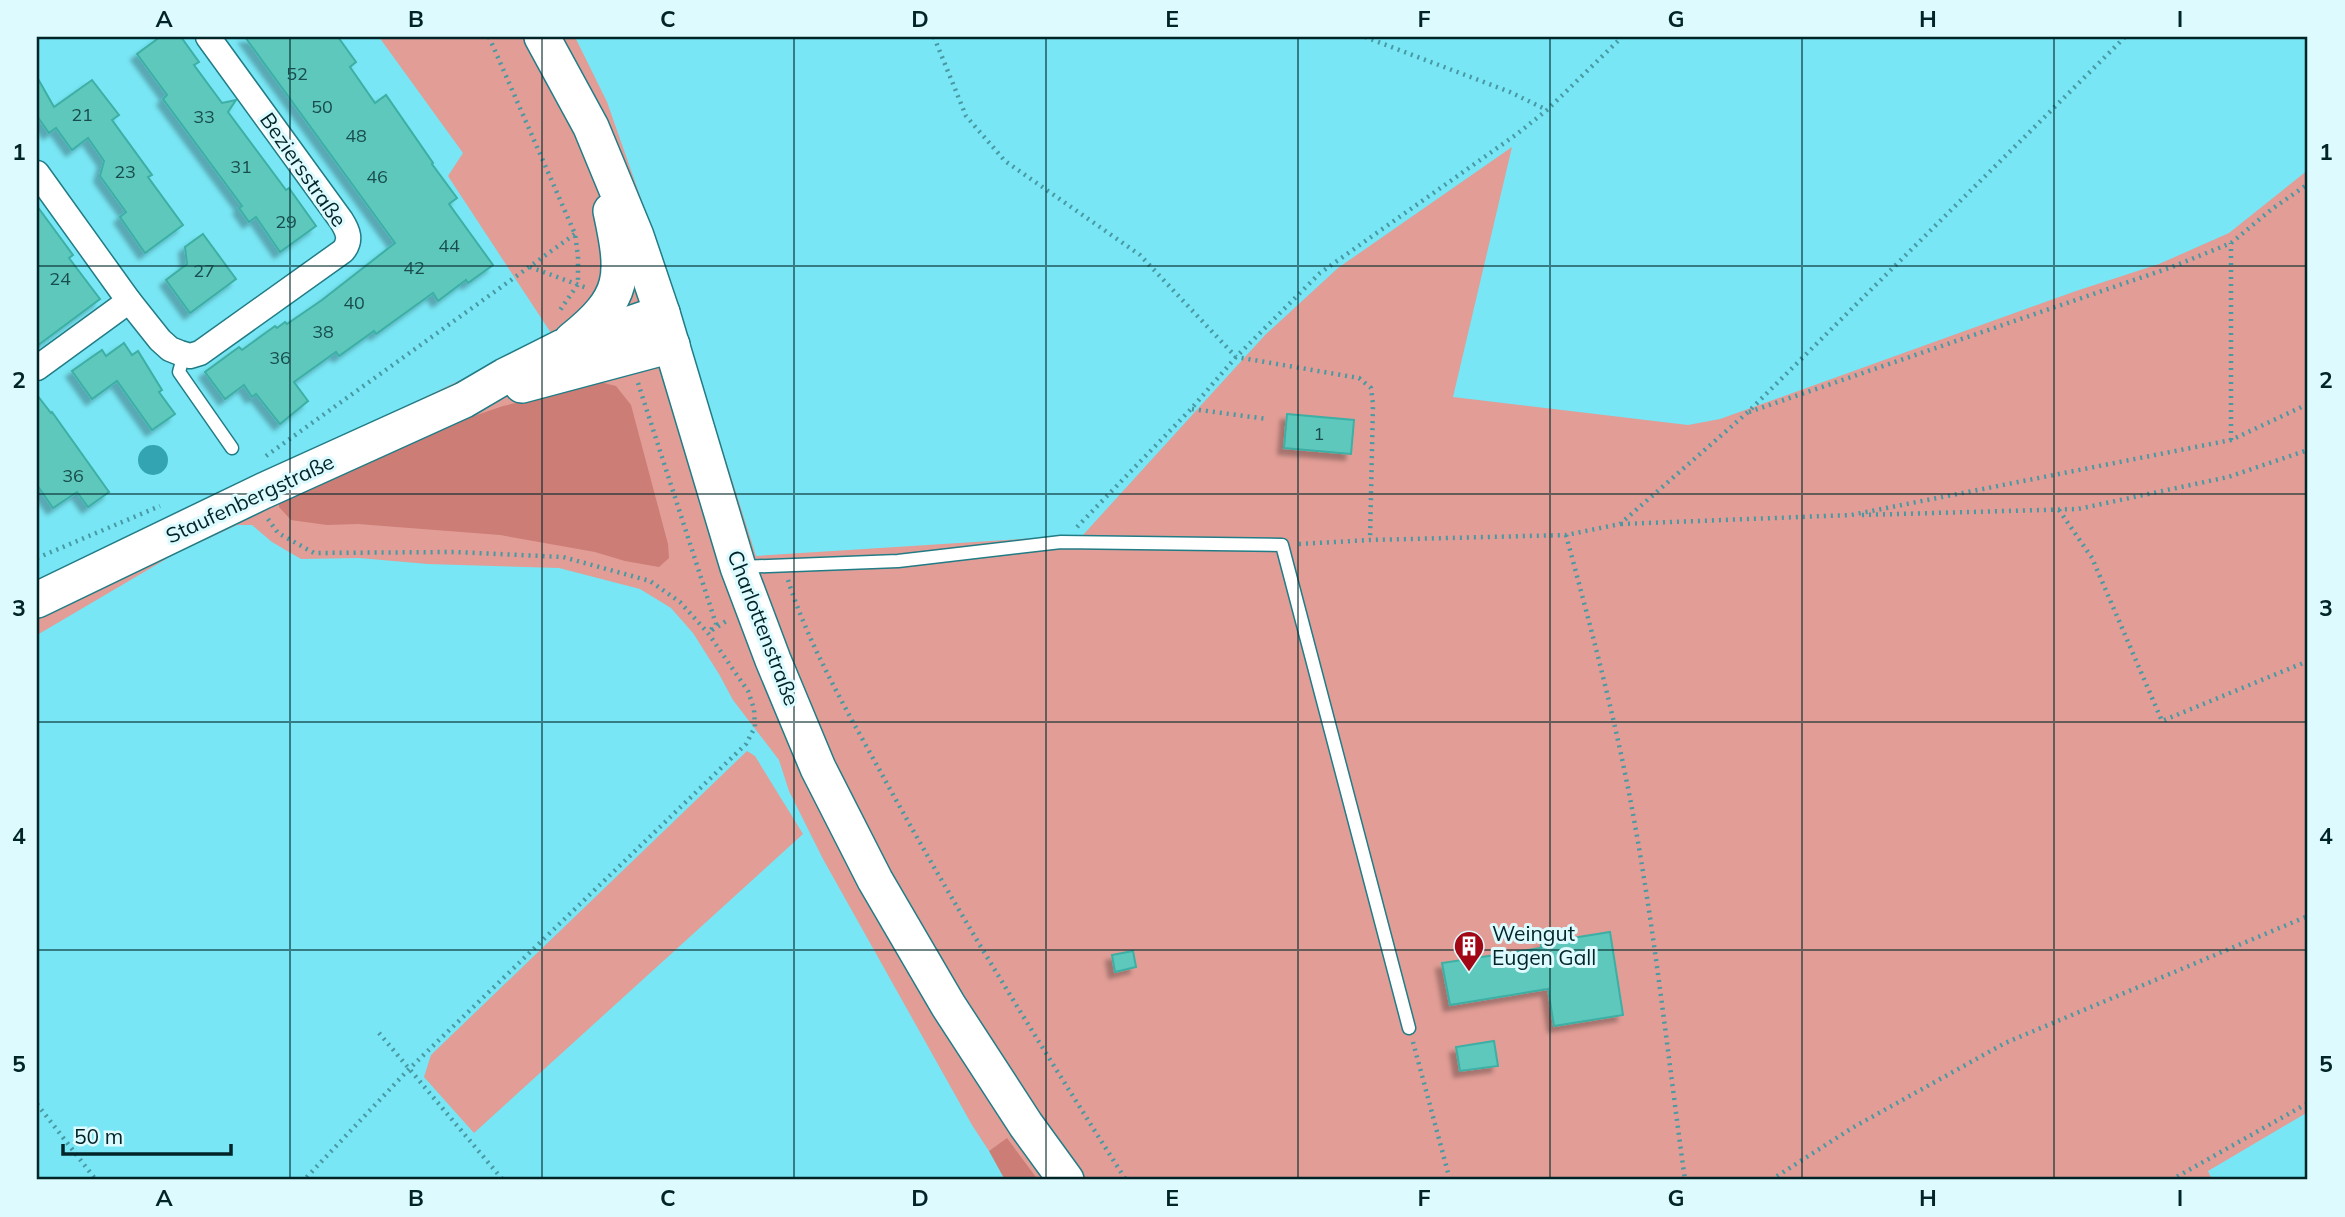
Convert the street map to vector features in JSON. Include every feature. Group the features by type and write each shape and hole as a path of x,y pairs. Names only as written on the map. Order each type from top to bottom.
{"main road":[{"name":"Charlottenstraße","path":"542,37 604,156 636,236 667,329 738,567 817,768 875,880 955,1016 1026,1125 1066,1180"},
{"name":"Staufenbergstraße","path":"464,400 505,376 560,331 596,321 612,299 618,285 618,244 608,195 604,156"},
{"name":"Staufenbergstraße","path":"560,331 667,329"},
{"name":"Staufenbergstraße","path":"37,600 254,496 464,400 667,329"}],"street":[{"name":"Beziersstraße","path":"184,354 190,356 200,353 215,343 342,251 349,240 341,220 208,37"},
{"path":"37,173 160,340 170,349 184,354"},
{"path":"37,368 129,301"}],"lane":[{"path":"184,354 179,372 232,448"},
{"path":"738,567 898,561 1061,542 1282,545 1409,1028"}],"path":[{"path":"489,37 575,234 578,284 560,331"},
{"path":"934,37 966,116 1005,161 1140,255 1236,357 1359,378 1371,388 1373,404 1370,540"},
{"path":"1365,37 1510,92 1547,110"},
{"path":"1061,542 1191,409 1236,357 1321,272 1517,134 1547,110 1622,37"},
{"path":"1620,524 1748,412 2125,37"},
{"path":"1748,412 2172,267 2231,243 2308,184"},
{"path":"258,462 575,234"},
{"path":"2231,243 2231,440"},
{"path":"530,267 578,284"},
{"path":"636,377 716,624 708,633"},
{"path":"1850,515 2231,440 2308,404"},
{"path":"1191,409 1267,419"},
{"path":"1282,545 1370,540 1566,536 1620,524 2078,509 2228,477 2308,450"},
{"path":"254,496 278,533 314,553 455,552 563,557 650,581 680,602 708,633 748,691 754,709 755,726 746,744 409,1069 304,1180"},
{"path":"37,558 160,506"},
{"path":"2059,509 2092,558 2162,721 2308,661"},
{"path":"1566,536 1597,652 1629,791 1648,906 1685,1180"},
{"path":"783,565 794,599 837,693 924,852 1008,996 1126,1180"},
{"path":"1771,1180 1852,1128 2005,1043 2308,916"},
{"path":"1409,1028 1450,1180"},
{"path":"379,1033 503,1180"},
{"path":"2171,1180 2308,1103"},
{"path":"37,1104 96,1180"}],"shaded area":[{"path":"379,37 575,37 607,102 665,267 756,556 1083,535 1265,335 1338,268 1512,147 1453,397 1688,425 1720,419 2076,291 2159,264 2229,233 2308,170 2308,1112 2208,1171 2212,1180 1026,1180 998,1145 989,1151 972,1125 823,859 789,791 779,760 733,700 693,633 671,608 640,589 559,568 428,564 359,558 301,559 272,542 252,525 237,525 173,555 37,635 37,582 553,336 448,176 463,153"},
{"path":"596,381 616,386 631,405 668,544 669,558 659,567 500,535 358,524 327,525 291,520 279,507 279,494 448,425 503,406 556,394"},
{"path":"747,751 755,756 803,834 474,1133 424,1077 431,1055"},
{"path":"1007,1138 1038,1180 1005,1180 989,1151"}],"water":[{"path":"153,445 159,446 167,454 167,466 159,474 153,475 147,474 139,466 138,460 139,454 147,446"}],"building":[{"path":"160,37 181,37 199,62 194,65 222,103 236,100 228,112 316,226 280,252 256,217 249,222 239,208 242,206 163,99 167,95 137,54"},
{"path":"245,37 338,37 356,62 350,67 375,103 386,95 457,198 449,204 493,265 468,283 466,280 438,301 433,293 376,334 374,331 339,356 336,352 294,382 308,401 280,424 256,394 252,397 244,385 225,399 205,372 239,347 242,350 275,326 277,328 285,322 287,324 395,243"},
{"path":"37,77 54,107 92,80 119,115 112,120 152,175 148,177 183,225 145,253 120,217 126,212 100,176 104,161 88,138 72,150 56,128 49,133 37,116"},
{"path":"37,206 73,255 69,258 100,299 37,346"},
{"path":"203,234 236,279 190,313 166,280 187,264 185,247"},
{"path":"124,343 132,355 138,351 162,390 159,392 175,414 152,430 117,381 92,399 72,371 102,350 106,356"},
{"path":"37,395 109,492 88,507 77,492 53,508 37,485"},
{"path":"1287,414 1354,420 1351,454 1284,448"},
{"path":"1610,932 1623,1015 1554,1026 1548,989 1450,1005 1442,963 1541,948 1541,943"},
{"path":"1133,951 1136,967 1115,972 1112,955"},
{"path":"1494,1041 1498,1066 1460,1071 1456,1047"}],"place":[{"name":"Weingut Eugen Gall","path":"1469,973"}]}
